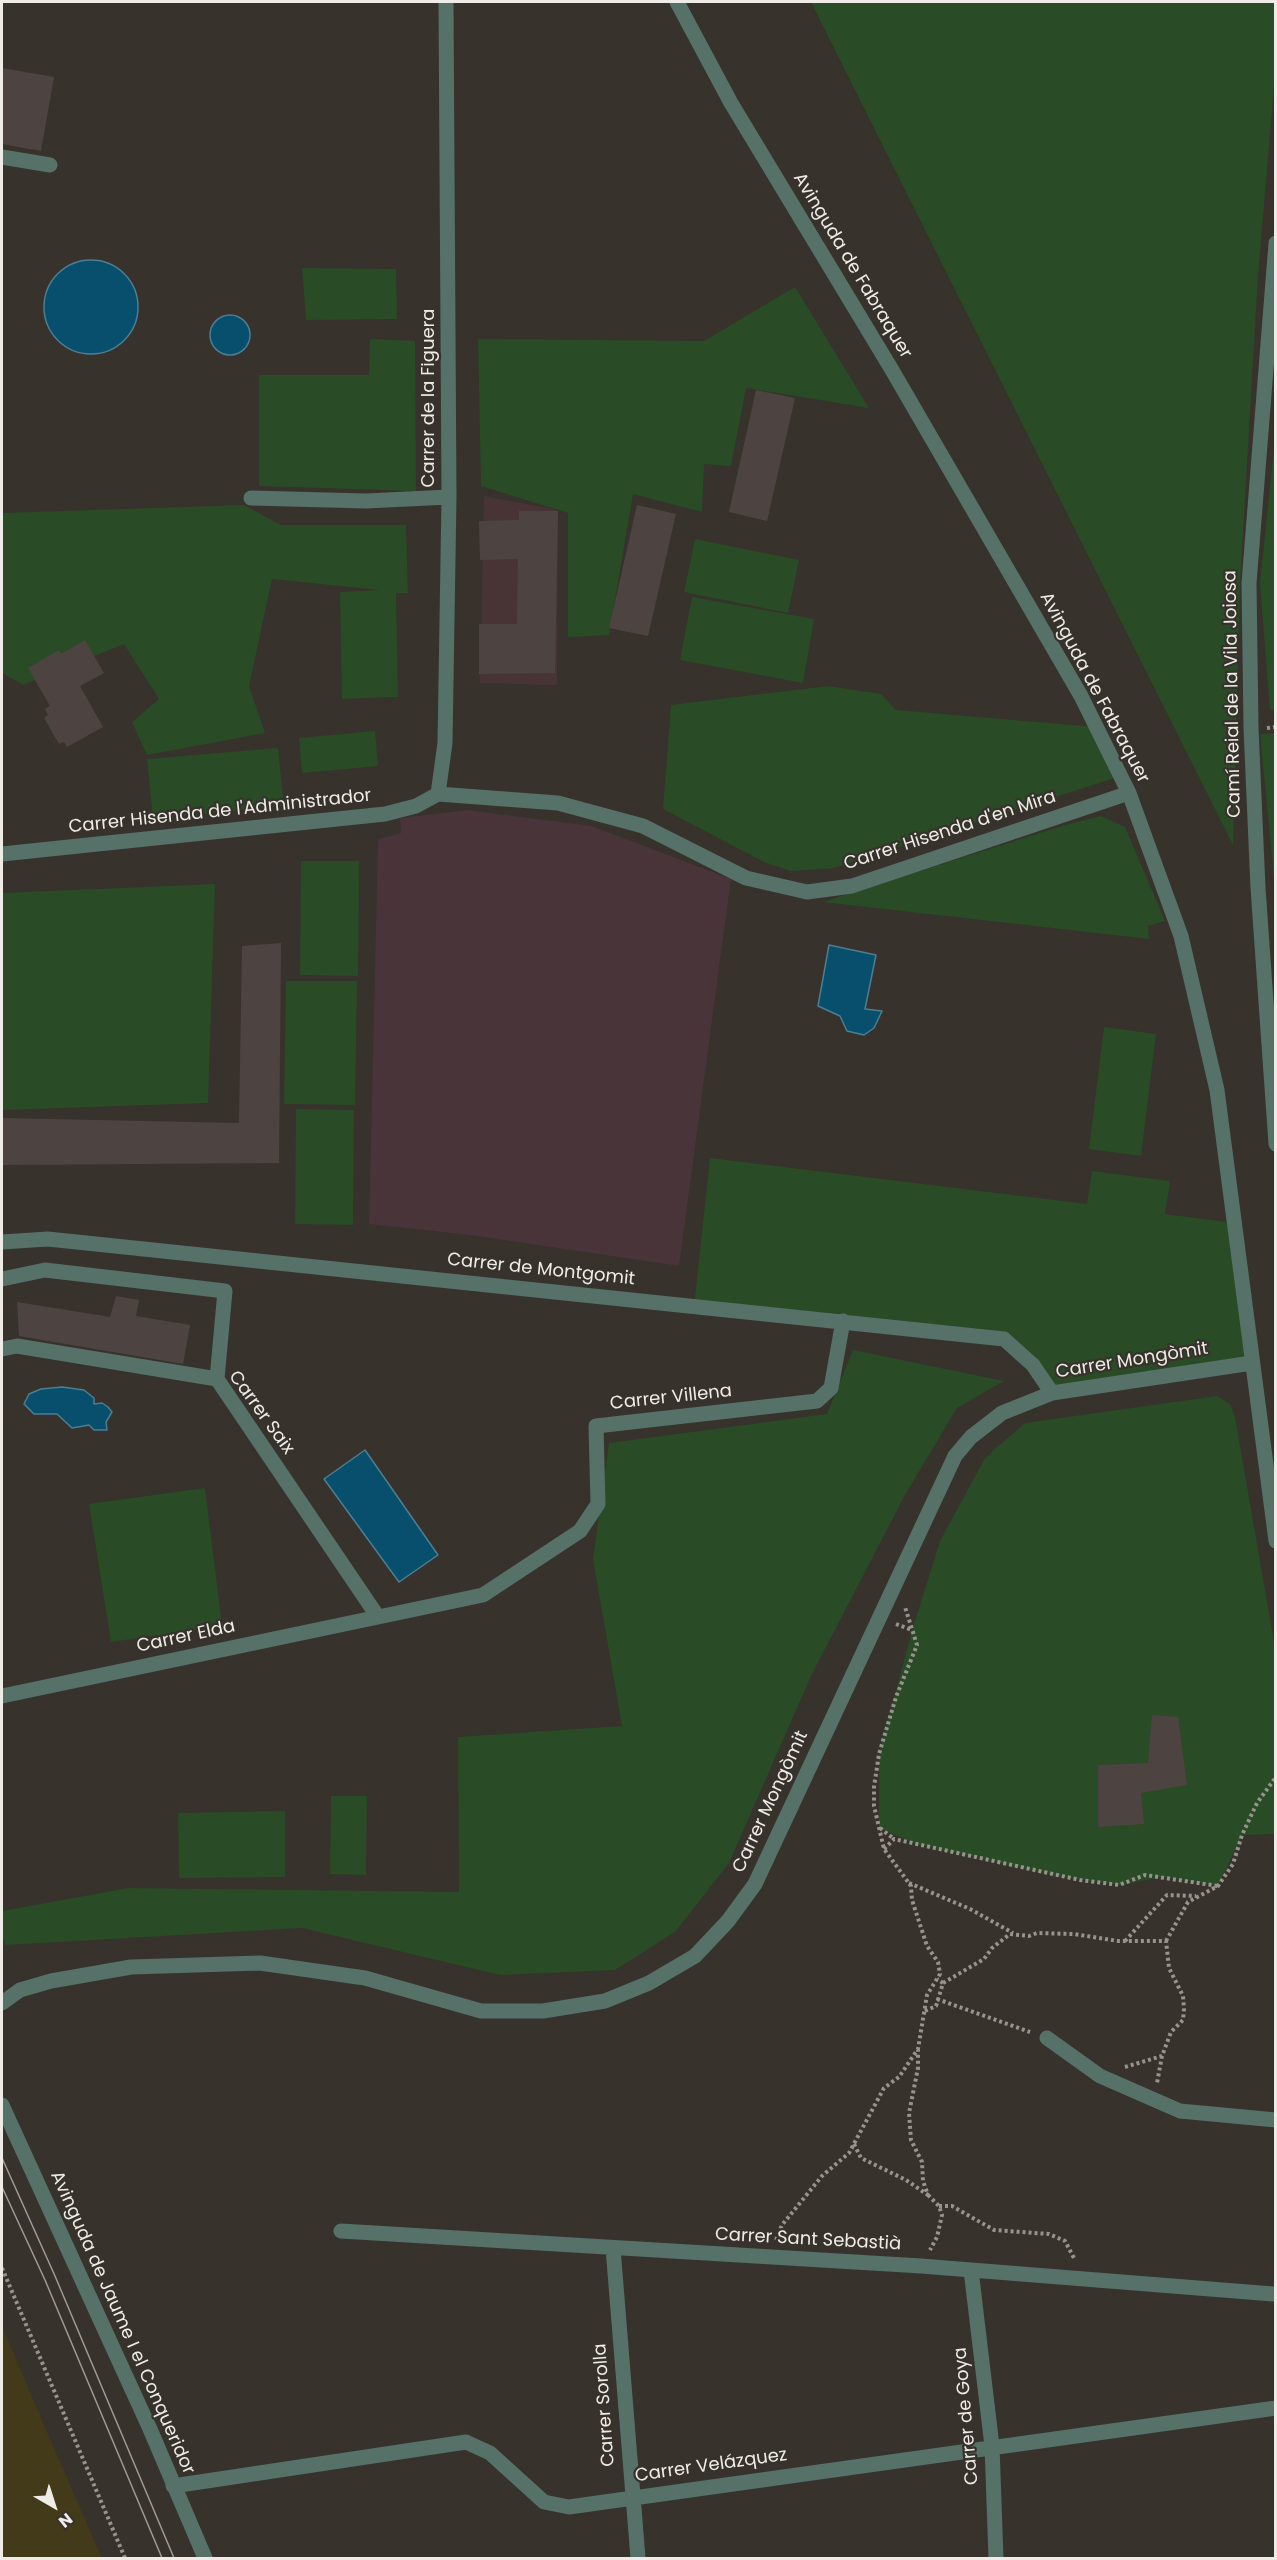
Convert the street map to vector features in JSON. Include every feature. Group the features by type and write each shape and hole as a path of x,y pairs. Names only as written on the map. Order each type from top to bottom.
{"street":[{"name":"Carrer de la Figuera","path":"438,794 445,743 449,497 446,2"},
{"name":"Avinguda de Fabraquer","path":"677,2 731,103 892,370 1080,696 1129,793 1181,936 1217,1090 1275,1541"},
{"path":"2,157 50,165"},
{"name":"Camí Reial de la Vila Joiosa","path":"1275,243 1249,583 1258,876 1275,1144"},
{"path":"251,498 366,501 449,497"},
{"name":"Carrer Hisenda d'en Mira","path":"438,794 558,803 643,826 746,878 807,892 852,886 1129,793"},
{"name":"Carrer Hisenda de l'Administrador","path":"2,854 385,814 416,806 438,794"},
{"name":"Carrer de Montgomit","path":"2,1242 48,1239 1004,1339 1033,1365 1052,1393"},
{"path":"2,1279 45,1270 225,1291 217,1379"},
{"name":"Carrer Villena","path":"378,1617 483,1595 580,1532 598,1504 596,1426 817,1401 831,1388 843,1321"},
{"name":"Carrer Saix","path":"2,1349 17,1346 217,1379 378,1617"},
{"name":"Carrer Mongòmit","path":"2,2003 20,1990 51,1981 131,1967 260,1963 366,1978 481,2011 543,2011 605,2001 649,1983 695,1956 728,1921 755,1884 955,1456 971,1437 1002,1413 1052,1393 1252,1363"},
{"name":"Carrer Elda","path":"2,1696 378,1617"},
{"path":"1047,2038 1100,2076 1180,2111 1275,2120"},
{"name":"Avinguda de Jaume I el Conqueridor","path":"2,2105 150,2429 205,2559"},
{"name":"Carrer Sant Sebastià","path":"341,2231 921,2266 1273,2294"},
{"name":"Carrer Sorolla","path":"613,2248 638,2559"},
{"name":"Carrer de Goya","path":"971,2270 992,2446 996,2559"},
{"name":"Carrer Velázquez","path":"173,2486 466,2442 490,2453 544,2502 569,2507 1275,2408"}],"path":[{"path":"897,1581 917,1645 879,1754 874,1787 884,1849 908,1883 927,1947 938,1962 940,1974 927,1995 918,2049 918,2068 909,2113 911,2140 921,2162 923,2181 928,2195"},
{"path":"1155,2099 1162,2055 1171,2032 1183,2020 1184,2009 1183,1996 1169,1968 1166,1941 1188,1902 1218,1886 1233,1864 1242,1835 1257,1803 1275,1777"},
{"path":"879,1828 894,1839 1080,1880 1119,1885 1145,1875 1218,1886"},
{"path":"884,1849 894,1839"},
{"path":"908,1883 970,1909 1014,1934 1029,1936 1037,1933 1074,1934 1125,1941 1166,1941"},
{"path":"1125,1941 1167,1895 1199,1896"},
{"path":"924,2012 936,2006 943,1983 984,1959 992,1948 1014,1934"},
{"path":"936,1979 943,1983"},
{"path":"938,2000 1047,2038"},
{"path":"769,2257 782,2225 822,2176 849,2153 884,2088 899,2077 918,2049"},
{"path":"1100,2076 1162,2055"},
{"path":"854,2144 861,2158"},
{"path":"849,2153 906,2180 928,2195 939,2206 942,2215 937,2238 921,2266"},
{"path":"939,2206 952,2206 994,2230 1049,2234 1065,2241 1085,2279"},
{"path":"2,2268 124,2559"}],"shaded area":[{"path":"484,496 558,510 557,685 480,683"},
{"path":"467,810 592,826 731,879 679,1266 470,1235 369,1224 378,839 401,833 400,818"}],"green space":[{"path":"811,2 1275,2 1275,73 1258,276 1240,583 1233,845"},
{"path":"302,268 396,269 397,319 306,320"},
{"path":"795,287 869,408 746,388 731,466 704,464 702,512 633,494 609,635 568,637 568,513 481,486 478,339 704,341"},
{"path":"370,339 415,341 416,491 259,486 259,375 369,375"},
{"path":"1275,437 1276,710 1270,710 1260,584"},
{"path":"244,505 281,525 406,525 408,593 396,593 398,697 342,699 340,592 379,590 272,579 249,686 265,733 147,755 132,722 159,699 124,644 23,685 2,673 2,513"},
{"path":"695,539 799,560 788,613 684,592"},
{"path":"692,597 814,619 803,683 680,660"},
{"path":"828,686 881,694 896,710 1096,727 1121,776 834,868 791,871 764,862 663,809 671,705"},
{"path":"375,731 378,766 302,773 299,738"},
{"path":"1276,733 1275,889 1260,734"},
{"path":"278,748 284,806 153,819 147,759"},
{"path":"1101,816 1125,827 1165,921 1148,926 1149,939 823,902 1065,825"},
{"path":"301,861 359,861 358,976 300,975"},
{"path":"215,884 208,1103 2,1110 2,893"},
{"path":"286,981 357,981 355,1105 284,1104"},
{"path":"1104,1027 1156,1034 1141,1156 1089,1149"},
{"path":"296,1109 354,1110 353,1225 295,1224"},
{"path":"710,1158 1087,1204 1092,1171 1170,1181 1165,1214 1234,1223 1252,1363 1052,1393 1004,1339 694,1306"},
{"path":"853,1350 1004,1381 957,1408 905,1495 811,1676 729,1863 675,1932 615,1970 500,1975 302,1928 6,1945 2,1937 2,1911 128,1888 459,1892 458,1737 622,1726 593,1559 609,1443 827,1414"},
{"path":"1217,1396 1230,1404 1235,1417 1275,1648 1275,1834 1242,1835 1218,1886 1164,1877 1119,1885 1056,1876 916,1844 879,1828 879,1754 912,1631 940,1541 985,1458 1025,1423"},
{"path":"205,1488 222,1626 111,1642 89,1504"},
{"path":"331,1796 367,1796 366,1875 330,1874"},
{"path":"285,1811 285,1877 179,1878 178,1813"}],"sand":[{"path":"2,2326 46,2430 102,2558 2,2558"}],"water":[{"path":"91,260 109,264 124,274 134,289 138,307 134,325 124,340 109,350 91,354 73,350 58,340 48,325 44,307 48,289 58,274 73,264"},
{"path":"230,315 244,321 250,335 244,349 230,355 216,349 210,335 216,321"},
{"path":"829,945 876,955 865,1009 882,1011 874,1028 864,1035 847,1031 840,1016 818,1006"},
{"path":"62,1387 84,1390 94,1398 94,1404 102,1403 108,1407 112,1412 106,1422 107,1430 94,1430 89,1425 72,1428 57,1414 34,1414 24,1404 29,1394 41,1389"},
{"path":"365,1450 438,1555 399,1582 324,1479"}],"building":[{"path":"2,68 54,77 41,151 2,144"},
{"path":"756,390 795,398 767,521 729,512"},
{"path":"637,505 676,514 648,636 609,628"},
{"path":"519,511 558,511 555,673 479,674 479,624 517,624 518,559 480,560 479,521 519,520"},
{"path":"85,640 104,673 80,686 103,727 67,747 64,742 59,744 44,718 48,715 45,709 50,706 28,668 59,650 61,654"},
{"path":"281,943 279,1163 2,1165 2,1118 239,1123 242,946"},
{"path":"116,1296 139,1300 136,1316 190,1325 183,1364 19,1336 17,1302 110,1317"},
{"path":"1152,1715 1178,1717 1187,1785 1141,1793 1144,1824 1098,1827 1098,1765 1148,1763"}],"tram line":[{"path":"2,2158 55,2276 174,2558"},
{"path":"2,2187 45,2280 162,2558"}]}
